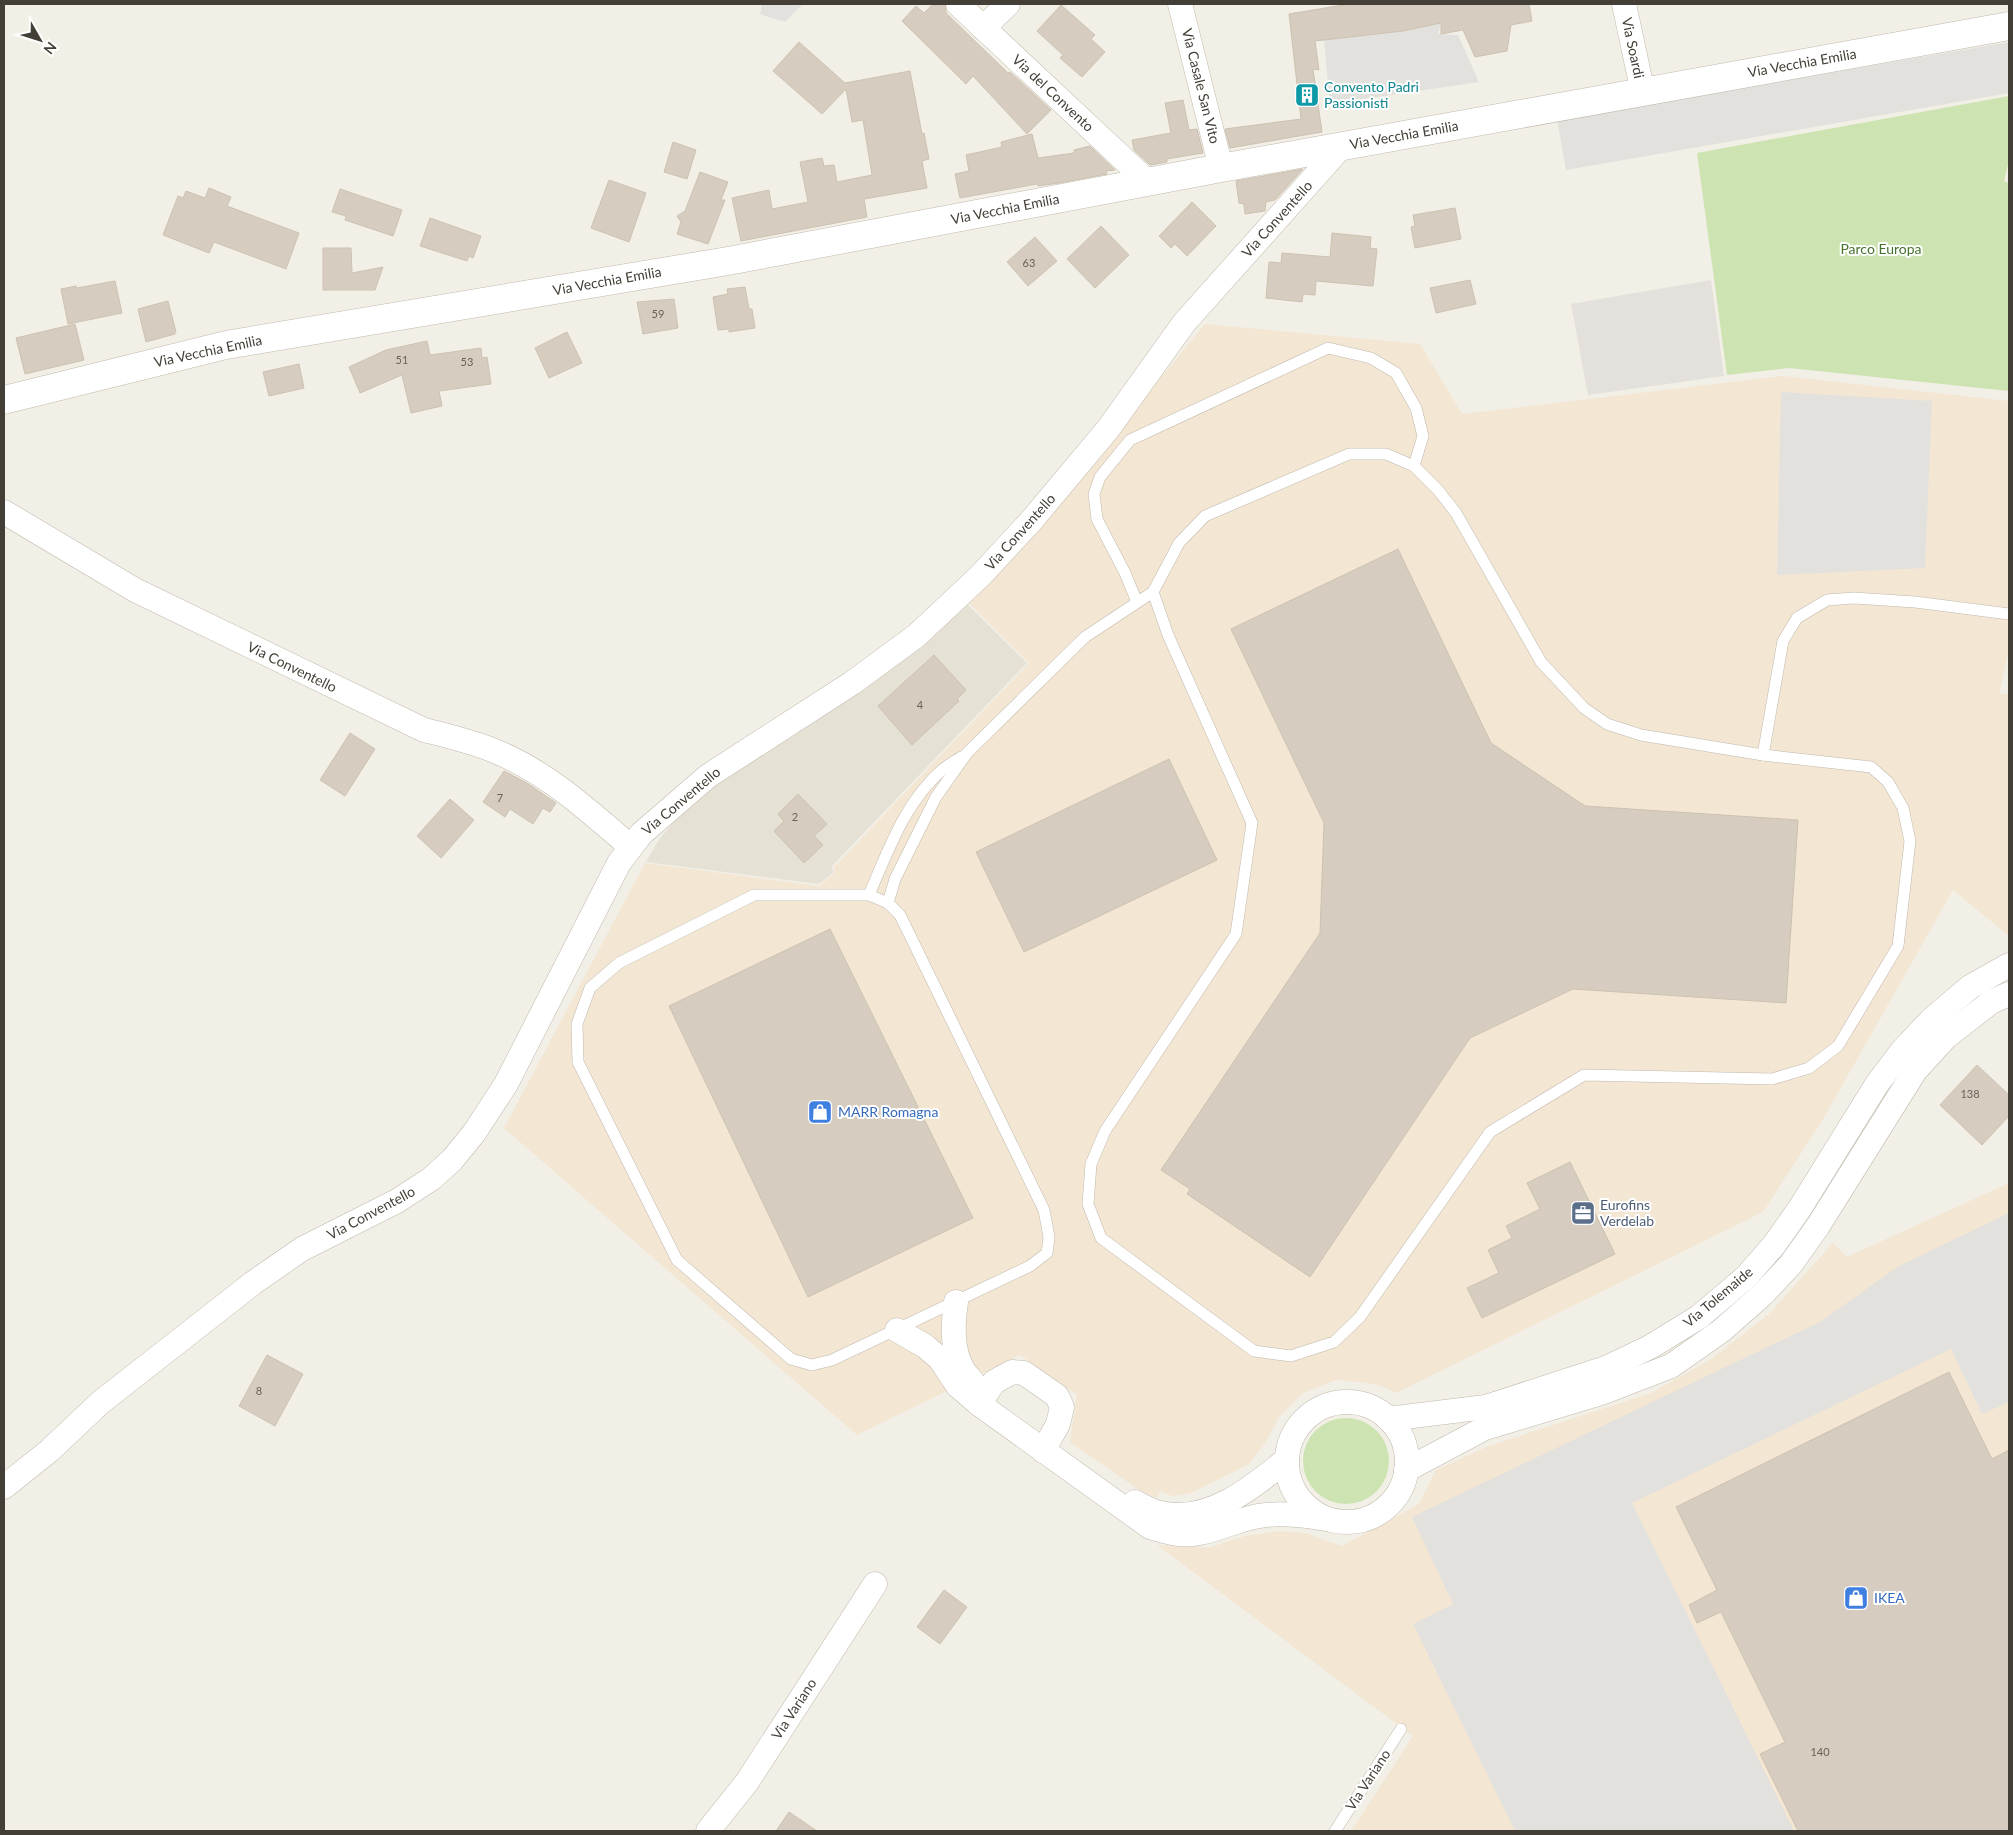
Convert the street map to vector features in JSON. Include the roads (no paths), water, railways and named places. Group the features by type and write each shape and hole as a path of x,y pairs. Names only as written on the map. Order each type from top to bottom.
{"street":[{"name":"Via del Convento","path":"958,4 1148,182"},
{"path":"983,28 1008,4"},
{"name":"Via Casale San Vito","path":"1180,4 1221,168"},
{"name":"Via Soardi","path":"1624,4 1643,92"},
{"name":"Via Vecchia Emilia","path":"4,400 226,345 728,261 1221,168 2009,26"},
{"name":"Via Conventello","path":"4,1487 49,1451 101,1402 253,1283 302,1249 396,1201 431,1179 452,1160 474,1133 506,1084 619,863 641,834 708,776 852,683 916,636 980,576 1031,521 1108,429 1184,323 1342,146"},
{"name":"Via Conventello","path":"4,512 135,590 424,730 497,752 520,763 554,785 631,846"},
{"name":"Via Tolemaide","path":"1388,1419 1486,1407 1606,1368 1650,1347 1699,1317 1746,1277 1774,1245 1800,1208 1877,1084 1902,1051 1931,1020 1970,987 2009,965"},
{"name":"Via Tolemaide","path":"1406,1470 1485,1428 1601,1393 1671,1366 1720,1332 1763,1294 1791,1264 1818,1226 1915,1071 1946,1037 1991,1002 2009,994"},
{"path":"956,1302 953,1321 954,1348 965,1375 982,1400"},
{"path":"897,1330 925,1346 940,1360 958,1386 982,1400 1046,1446 1150,1527 1170,1533 1198,1534 1238,1520 1265,1515 1294,1514 1346,1522 1363,1520 1378,1513 1391,1503 1398,1493 1406,1470 1406,1451 1399,1433 1388,1419 1372,1408 1353,1403 1334,1404 1325,1407 1316,1411 1301,1423 1291,1440 1287,1459 1289,1478 1297,1496 1310,1510 1327,1519"},
{"path":"982,1400 994,1382 1012,1372 1024,1373 1057,1396 1062,1407 1058,1424 1046,1446"},
{"path":"1046,1446 1126,1498 1158,1513 1184,1516 1219,1505 1255,1486 1287,1459"},
{"name":"Via Variano","path":"708,1831 747,1782 875,1584"}],"lane":[{"path":"1137,602 1097,519 1094,494 1100,477 1130,440 1328,348 1371,358 1396,373 1416,408 1423,436 1414,466"},
{"path":"869,895 888,850 911,805 942,770 967,753 1085,637 1153,592 1179,542 1205,516 1349,454 1386,454 1414,466 1438,490 1456,513 1541,662 1584,708 1606,724 1640,735 1763,755 1871,767 1888,782 1903,808 1910,841 1898,946 1838,1046 1809,1068 1772,1079 1584,1075 1490,1132 1360,1317 1334,1342 1291,1356 1254,1351 1101,1238 1088,1204 1091,1164 1105,1131 1236,934 1252,823 1168,635 1153,592"},
{"path":"1763,755 1783,642 1797,618 1827,600 1854,598 1916,602 2009,614"},
{"path":"888,903 895,879 936,797 967,753"},
{"path":"754,895 869,895 888,903 900,915 1044,1210 1049,1237 1047,1253 1030,1266 832,1360 812,1365 792,1359 677,1260 578,1062 577,1024 590,988 619,963 754,895"},
{"name":"Via Variano","path":"1335,1831 1401,1729"}],"place":[{"name":"Convento Padri Passionisti","path":"1307,95"},
{"name":"MARR Romagna","path":"820,1112"},
{"name":"Eurofins Verdelab","path":"1583,1213"},
{"name":"IKEA","path":"1856,1598"}],"park label":[{"name":"Parco Europa","path":"1881,249"}]}
